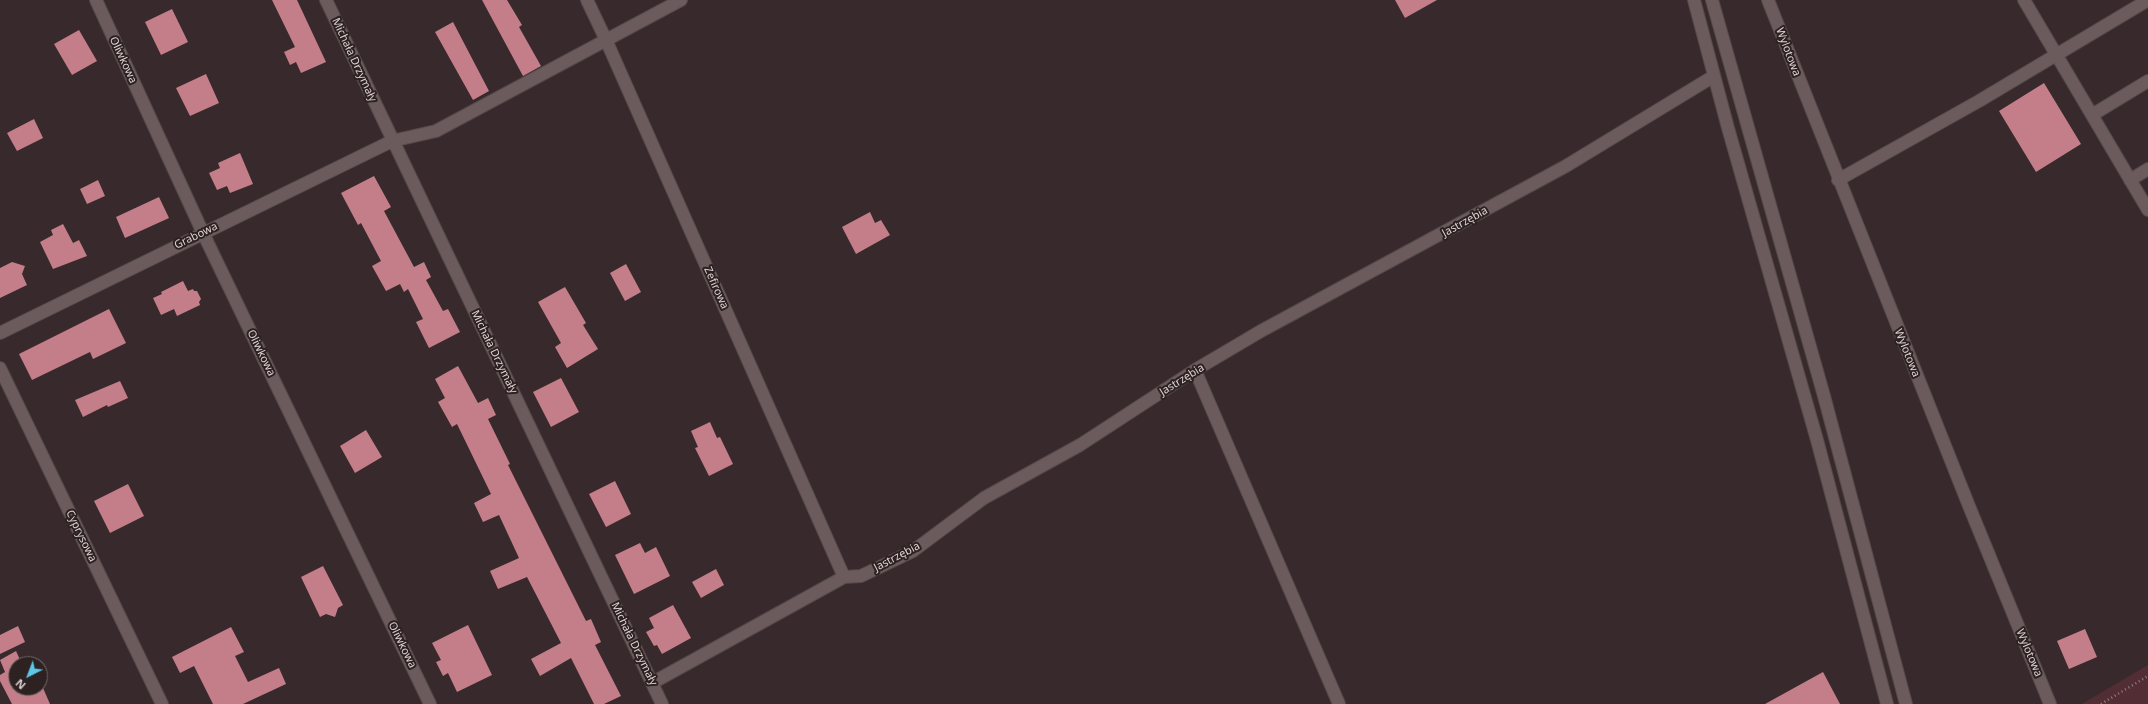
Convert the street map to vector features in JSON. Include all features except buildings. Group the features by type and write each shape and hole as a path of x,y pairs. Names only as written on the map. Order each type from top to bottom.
{"street":[{"name":"Oliwkowa","path":"96,0 203,233 430,704"},
{"name":"Michała Drzymały","path":"326,0 652,683 658,702"},
{"name":"Zefirowa","path":"587,0 844,577"},
{"name":"Grabowa","path":"0,333 392,141 436,131 681,0"},
{"path":"1694,0 1817,440 1887,704"},
{"path":"1712,0 1822,388 1906,704"},
{"name":"Wylotowa","path":"1768,0 1838,180 2021,636 2050,704"},
{"path":"2024,0 2148,210"},
{"path":"1838,180 2056,55 2148,0"},
{"name":"Jastrzębia","path":"652,683 844,577 861,576 913,551 984,498 1080,445 1195,370 1261,331 1566,166 1714,76"},
{"path":"2092,115 2148,81"},
{"path":"2130,180 2148,169"},
{"name":"Cyprysowa","path":"0,368 162,704"},
{"path":"1195,370 1339,704"}],"path":[{"path":"2102,704 2148,676"}],"shaded area":[{"path":"2148,665 2148,704 2082,704"}]}
